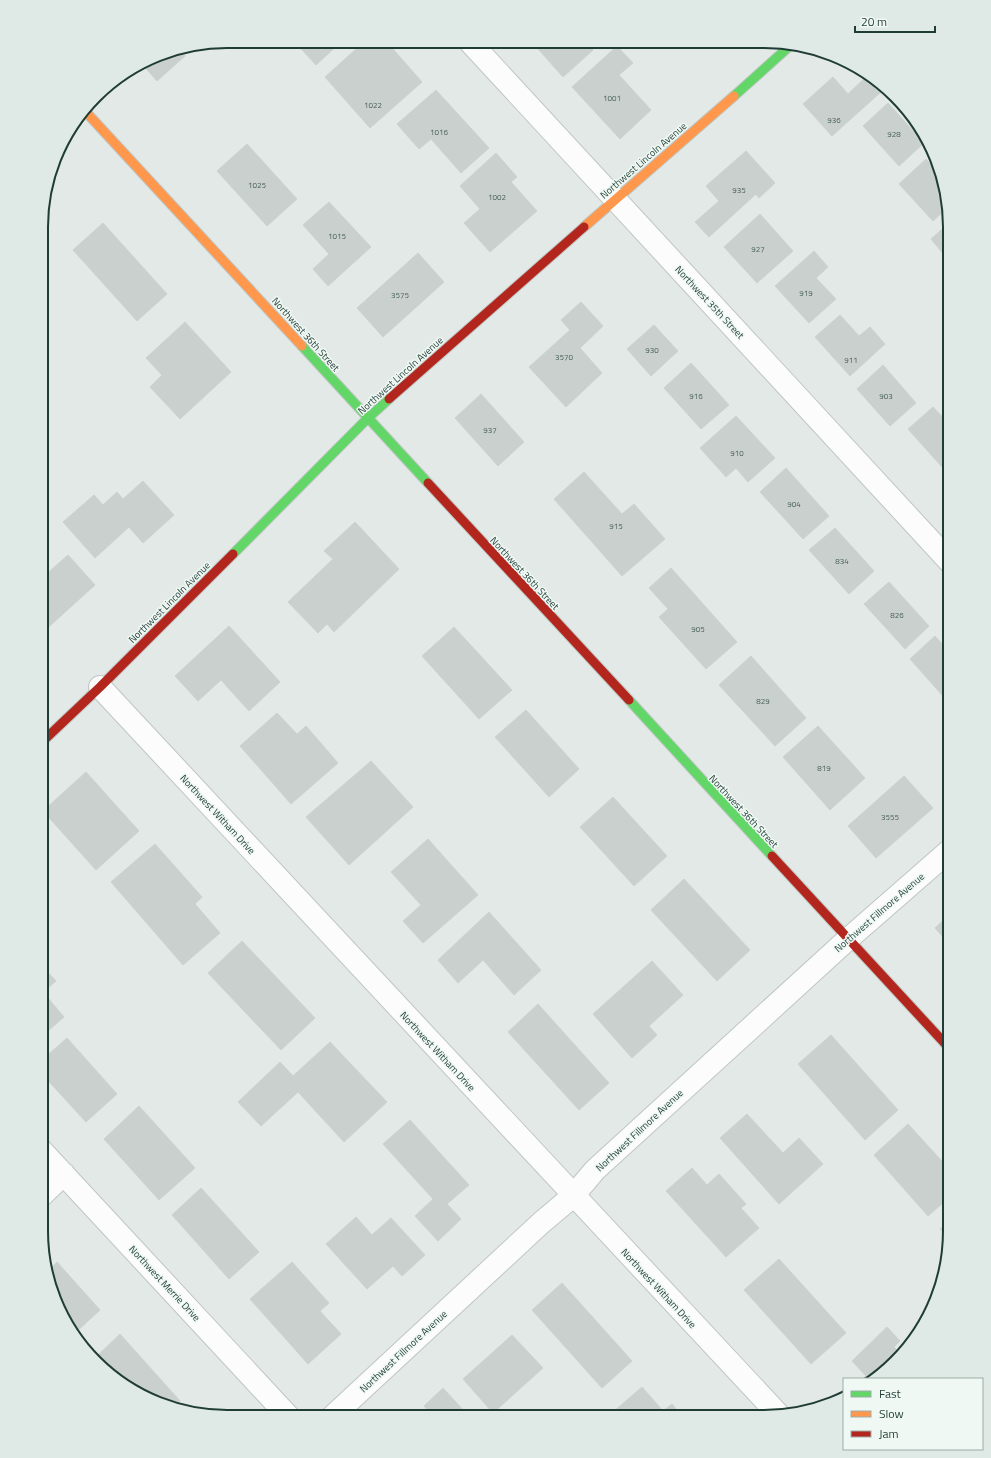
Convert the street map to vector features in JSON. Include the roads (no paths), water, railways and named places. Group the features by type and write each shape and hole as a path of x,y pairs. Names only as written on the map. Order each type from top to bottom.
{"street":[{"name":"Northwest 35th Street","path":"476,48 943,554"},
{"name":"Northwest Lincoln Avenue","path":"48,736 100,687 368,418 785,50"},
{"name":"Northwest 36th Street","path":"88,114 943,1042"},
{"name":"Northwest Witham Drive","path":"100,687 573,1196 774,1410"},
{"name":"Northwest Fillmore Avenue","path":"339,1410 536,1228 573,1196 595,1170 848,940 943,856"},
{"name":"Northwest Merrie Drive","path":"48,1157 282,1410"},
{"path":"48,1189 64,1174"}]}
